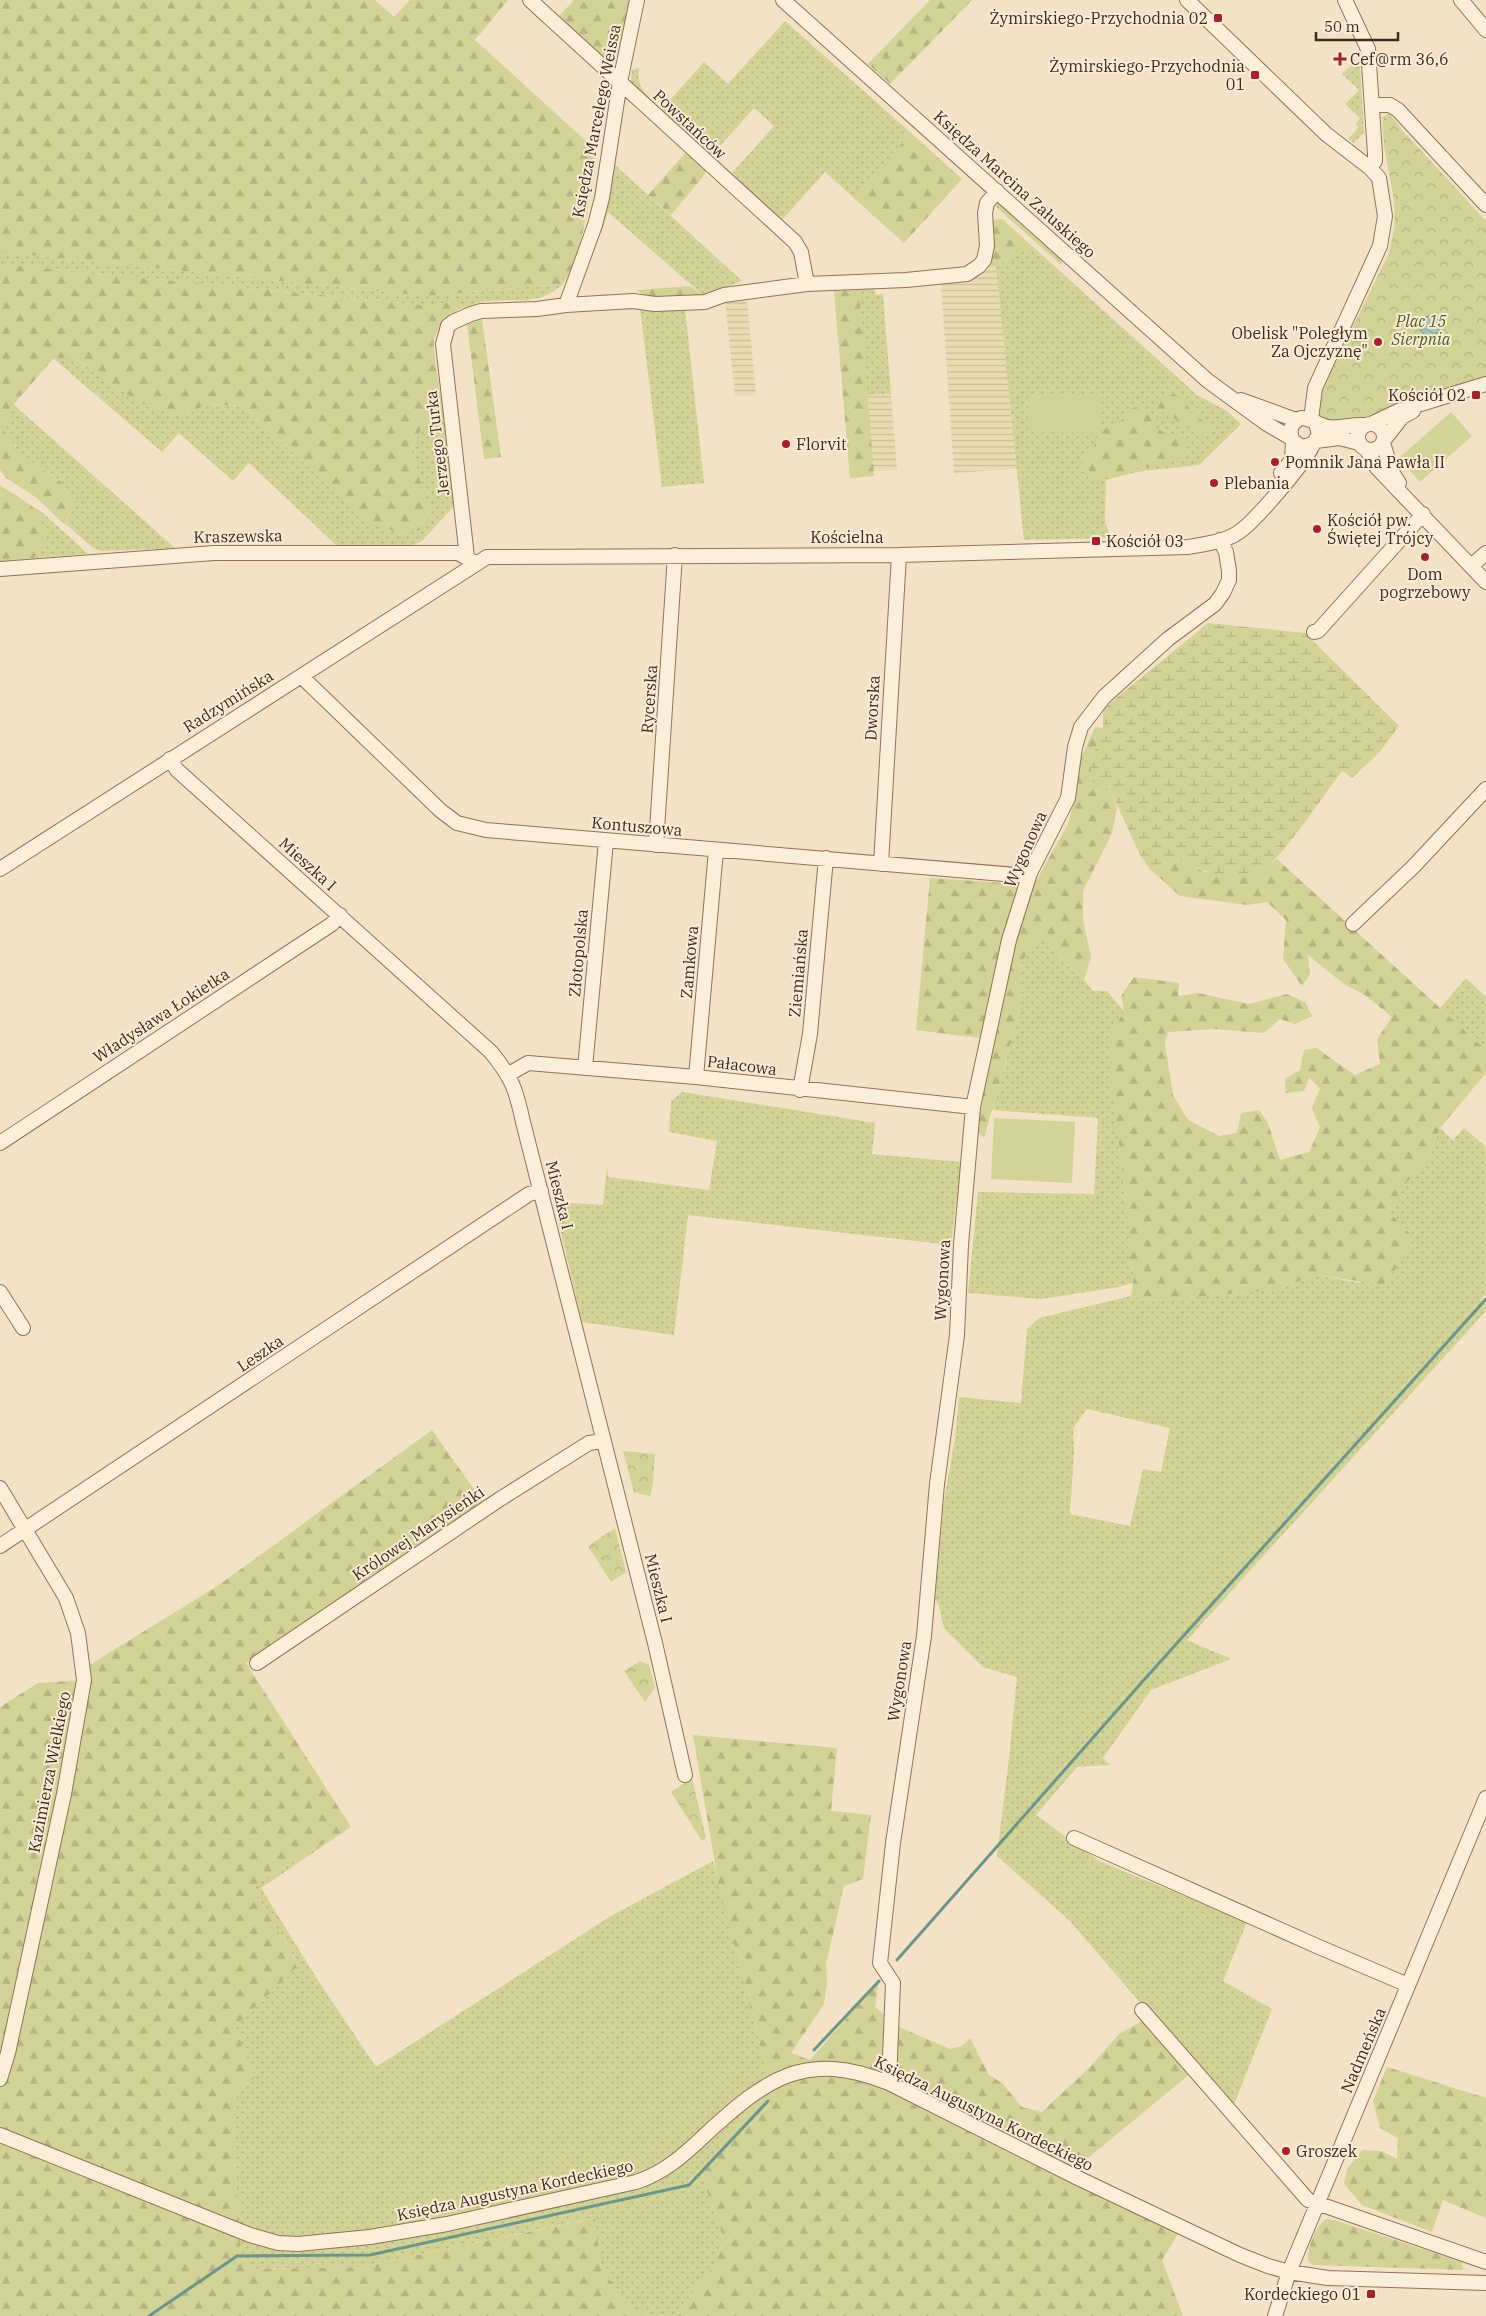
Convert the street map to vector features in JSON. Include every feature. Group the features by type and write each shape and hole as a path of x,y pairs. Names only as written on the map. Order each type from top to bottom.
{"street":[{"name":"Powstańców","path":"530,0 795,242 800,252 807,284"},
{"name":"Księdza Marcelego Weissa","path":"566,304 595,225 602,198 620,82 637,0"},
{"name":"Księdza Marcina Załuskiego","path":"783,0 1224,394 1292,440"},
{"path":"1187,0 1326,134 1370,168 1379,178 1385,216 1382,238 1364,283 1315,388 1307,398 1306,420 1319,435 1314,442"},
{"path":"1345,0 1365,40 1369,55 1375,154 1375,161 1370,168"},
{"path":"1461,0 1486,30"},
{"path":"1372,105 1390,106 1398,110 1486,205"},
{"path":"566,304 633,301 655,304 704,302 724,295 807,284 906,280 967,274 984,260 987,246 986,203 997,191"},
{"name":"Jerzego Turka","path":"471,560 443,344 448,326 460,318 481,311 537,309 566,304"},
{"path":"1292,440 1302,446 1338,438 1376,449 1402,417 1430,402 1486,384"},
{"name":"Księdza Marcina Załuskiego","path":"1224,394 1338,428 1368,424 1398,411 1430,402"},
{"path":"1223,546 1292,460 1290,432 1292,425 1306,420"},
{"path":"1407,496 1392,472 1383,441 1382,429 1368,424 1358,434 1362,446 1378,468 1407,496 1486,582"},
{"name":"Kościelna","path":"471,560 498,556 899,555 1223,546 1250,521 1299,467 1309,454 1314,442"},
{"path":"1314,632 1318,631 1423,514"},
{"name":"Wygonowa","path":"889,2083 892,1983 880,1964 893,1843 924,1636 937,1484 957,1334 973,1108 1009,940 1028,876 1068,798 1075,747 1080,727 1104,696 1168,639 1215,604 1223,594 1229,580 1229,562 1223,546"},
{"name":"Kraszewska","path":"0,569 214,553 458,553 471,560"},
{"path":"1471,566 1486,553"},
{"name":"Rycerska","path":"656,845 675,555"},
{"name":"Dworska","path":"881,864 899,555"},
{"name":"Radzymińska","path":"0,869 300,676 471,560"},
{"name":"Kontuszowa","path":"300,676 420,792 457,823 486,830 1028,876"},
{"name":"Mieszka I","path":"170,759 177,770 491,1052 509,1074 517,1090 655,1643 685,1775"},
{"path":"1353,924 1413,866 1486,789"},
{"name":"Złotopolska","path":"585,1068 606,841"},
{"name":"Zamkowa","path":"696,1077 716,850"},
{"name":"Ziemiańska","path":"800,1090 810,1034 826,858"},
{"name":"Władysława Łokietka","path":"0,1143 332,924 340,916"},
{"name":"Pałacowa","path":"509,1074 528,1063 696,1077 973,1108"},
{"name":"Leszka","path":"0,1546 529,1194 541,1191"},
{"path":"0,1292 23,1328"},
{"name":"Królowej Marysieńki","path":"257,1663 500,1499 589,1443 603,1440"},
{"name":"Kazimierza Wielkiego","path":"0,1488 26,1528 66,1598 78,1633 84,1680 62,1804 8,2053 0,2079"},
{"name":"Nadmeńska","path":"1274,2316 1289,2272 1486,1798"},
{"path":"1074,1838 1319,1948 1408,1985"},
{"path":"1142,2010 1308,2200 1486,2262"},
{"name":"Księdza Augustyna Kordeckiego","path":"0,2135 250,2234 278,2243 311,2244 438,2226 612,2189 643,2180 675,2162 751,2094 771,2082 793,2074 836,2069 867,2075 889,2083 1080,2179 1240,2255 1289,2272 1328,2278 1486,2283"}],"shaded area":[{"path":"996,266 1017,469 954,473 941,284 971,279 986,268"},
{"path":"747,299 756,395 735,396 725,301"},
{"path":"891,394 897,470 873,471 867,395"}],"green space":[{"path":"0,0 375,0 394,17 410,0 508,0 475,40 597,151 586,219 571,269 563,284 425,296 0,252"},
{"path":"574,0 629,0 619,54 615,59 607,60 558,17"},
{"path":"930,0 972,0 890,84 868,64"},
{"path":"785,21 911,133 854,198 825,172 781,221 732,173 774,126 754,108 712,155 700,148 634,88 631,82 632,70 639,68 638,75 641,87 662,109 704,62 728,84"},
{"path":"1354,63 1360,67 1364,132 1354,143 1348,139 1359,127 1356,124 1360,118 1345,104 1359,90 1342,74"},
{"name":"Plac 15 Sierpnia","path":"1389,113 1403,131 1486,221 1486,377 1379,415 1366,416 1348,424 1321,419 1315,413 1317,400 1388,255 1392,240 1395,214 1384,148 1382,118"},
{"path":"911,133 962,179 904,243 854,198"},
{"path":"687,151 702,164 706,173 671,215 648,195"},
{"path":"614,164 742,281 704,296 608,212 601,234 599,231"},
{"path":"998,202 1065,259 1060,264 993,204"},
{"path":"1002,219 1032,246 996,266 986,268 992,260 993,220"},
{"path":"1032,246 1197,395 1227,411 1241,424 1199,465 1136,472 1106,480 1105,523 1111,538 1024,540 996,266"},
{"path":"0,252 425,296 563,284 536,299 485,301 462,308 458,302 424,305 0,264"},
{"path":"0,264 424,305 458,302 462,308 444,322 434,341 442,405 424,424 411,450 431,514 419,530 402,533 370,524 243,406 207,404 181,417 138,402 73,357 53,359 14,404 4,431 21,455 59,480 74,503 65,525 37,498 6,478 0,470"},
{"path":"690,286 704,296 659,298 650,297 637,290"},
{"path":"859,289 873,289 877,295 883,294 891,394 867,395"},
{"path":"859,289 874,476 850,478 834,291"},
{"path":"640,308 656,311 685,308 704,483 662,487"},
{"path":"482,320 501,457 484,459 467,324"},
{"path":"73,357 138,402 181,417 207,404 243,406 370,524 422,484 411,450 424,424 442,405 455,505 421,542 413,545 336,545 249,463 233,481 179,433 162,452 53,358"},
{"path":"1170,391 1215,432 1217,435 1213,439 1180,424 1167,411 1158,414 1154,410"},
{"path":"1028,393 1102,394 1101,433 1028,432"},
{"path":"13,404 175,548 101,551 93,548 66,524 74,503 59,480 21,455 4,431"},
{"path":"1143,406 1154,417 1155,427 1168,435 1180,435 1186,442 1187,451 1180,457 1150,467 1132,468 1122,475 1098,480 1082,463 1085,456 1091,453 1098,437 1110,424 1122,420 1132,408"},
{"path":"1451,412 1472,436 1420,482 1399,458"},
{"path":"0,485 32,506 46,531 43,546 34,558 0,561"},
{"path":"32,506 43,513 88,554 34,558 43,544 44,532 43,526"},
{"path":"1208,623 1305,633 1399,726 1379,753 1352,778 1342,771 1277,857 1259,873 1249,876 1238,877 1217,874 1197,868 1178,859 1149,868 1140,855 1112,794 1093,782 1090,763 1103,728 1103,709"},
{"path":"1095,727 1103,728 1090,763 1112,794 1117,808 1112,833 1083,891 1083,920 1091,957 1084,980 1057,957 1042,932 1022,961 1018,1018 984,1138 977,1132 986,1080 980,1038 916,1030 930,878 1019,884 1030,892 1068,824 1075,798 1081,758"},
{"path":"1178,859 1205,872 1260,873 1277,859 1486,1050 1486,1073 1440,1128 1427,1160 1402,1188 1391,1214 1412,1236 1405,1257 1383,1285 1317,1275 1274,1290 1154,1301 1131,1296 1134,1274 1127,1251 1130,1236 1112,1086 1112,1032 1124,1011 1121,996 1134,977 1179,983 1178,996 1198,993 1249,1004 1287,994 1305,1002 1312,1016 1295,1024 1280,1019 1264,1033 1214,1029 1168,1032 1165,1044 1173,1095 1188,1120 1219,1136 1237,1133 1241,1113 1259,1110 1268,1123 1280,1160 1309,1152 1320,1128 1312,1108 1320,1088 1309,1078 1304,1091 1286,1093 1285,1079 1300,1070 1304,1050 1316,1048 1355,1075 1380,1064 1377,1039 1392,1017 1365,995 1344,984 1308,955 1310,974 1302,986 1283,959 1286,920 1267,902 1247,905 1180,896 1149,868"},
{"path":"1042,932 1057,957 1084,980 1093,991 1107,991 1124,1011 1112,1032 1112,1086 1130,1236 1127,1251 1134,1274 1132,1283 1119,1287 1041,1299 968,1293 978,1192 1094,1194 1098,1118 992,1110 1018,1018 1022,961"},
{"path":"1466,978 1486,997 1486,1050 1440,1008"},
{"path":"682,1092 875,1123 872,1154 961,1162 951,1245 688,1215 674,1335 582,1322 554,1202 603,1205 607,1166 608,1177 709,1190 717,1141 669,1132 671,1101"},
{"path":"994,1118 1075,1122 1072,1183 991,1179"},
{"path":"1440,1128 1453,1140 1464,1128 1486,1147 1486,1294 1481,1300 1486,1305 1486,1311 1187,1640 1231,1659 1151,1690 1103,1758 1110,1765 1077,1767 1036,1815 1099,1861 1247,1922 1223,1981 1272,2009 1232,2109 1069,1920 997,1856 1017,1677 983,1667 944,1628 939,1606 935,1600 943,1507 955,1438 959,1397 1021,1403 1027,1329 1039,1318 1131,1296 1154,1301 1273,1290 1317,1275 1360,1283 1402,1188 1427,1160","holes":["1087,1409 1170,1428 1161,1472 1143,1469 1130,1526 1070,1514 1074,1452 1073,1428"]},
{"path":"432,1430 483,1502 246,1663 351,1827 251,1887 299,1965 235,2027 255,2078 236,2091 233,2126 241,2253 253,2269 360,2267 595,2218 601,2268 624,2298 648,2316 0,2316 0,1707 38,1683 84,1680 83,1669 219,1585"},
{"path":"623,1451 655,1454 653,1484 650,1496 634,1492"},
{"path":"615,1528 626,1572 611,1582 588,1546"},
{"path":"640,1661 649,1665 655,1687 645,1702 624,1671"},
{"path":"693,1735 837,1748 831,1811 871,1815 863,1879 844,1886 826,1964 827,1983 824,2004 791,2053 810,2060 879,1981 875,2007 899,2027 950,2049 962,2046 970,2038 989,2075 1002,2083 1022,2107 1042,2112 1091,2066 1119,2034 1144,2020 1191,2073 1064,2178 1179,2232 1162,2260 1183,2316 666,2316 677,2313 714,2265 724,2239 701,2174 730,2131 760,2099 768,2075 719,1887"},
{"path":"692,1778 706,1838 702,1841 671,1792"},
{"path":"351,1827 261,1888 317,1979 376,2067 611,1916 713,1861 768,2075 761,2099 730,2131 701,2174 724,2239 714,2265 677,2313 666,2316 648,2316 624,2298 601,2268 594,2218 360,2267 253,2269 241,2253 233,2126 236,2091 235,2027 299,1965 251,1887"},
{"path":"1387,2067 1486,2098 1486,2218 1443,2200 1432,2232 1362,2205 1344,2184 1347,2169 1362,2150 1381,2151 1397,2159 1398,2138 1380,2128 1373,2101"},
{"path":"1326,2219 1462,2262 1463,2270 1313,2265 1308,2260 1311,2244 1322,2222"}],"water":[{"path":"1426,316 1434,316 1440,322 1440,330 1434,336 1426,336 1420,330 1420,322"}],"waterway":[{"path":"897,1960 1143,1681 1486,1299"},
{"path":"814,2050 879,1981"},
{"path":"149,2316 237,2256 370,2255 689,2185 768,2101"}],"place":[{"name":"Żymirskiego-Przychodnia 02","path":"1218,18"},
{"name":"Cef@rm 36,6","path":"1340,59"},
{"name":"Żymirskiego-Przychodnia 01","path":"1255,75"},
{"name":"Obelisk \"Poległym Za Ojczyznę\"","path":"1378,342"},
{"name":"Kościół 02","path":"1476,395"},
{"name":"Florvit","path":"786,444"},
{"name":"Pomnik Jana Pawła II","path":"1275,462"},
{"name":"Plebania","path":"1214,483"},
{"name":"Kościół pw. Świętej Trójcy","path":"1317,529"},
{"name":"Kościół 03","path":"1096,541"},
{"name":"Dom pogrzebowy","path":"1425,557"},
{"name":"Groszek","path":"1286,2151"},
{"name":"Kordeckiego 01","path":"1371,2294"}]}
